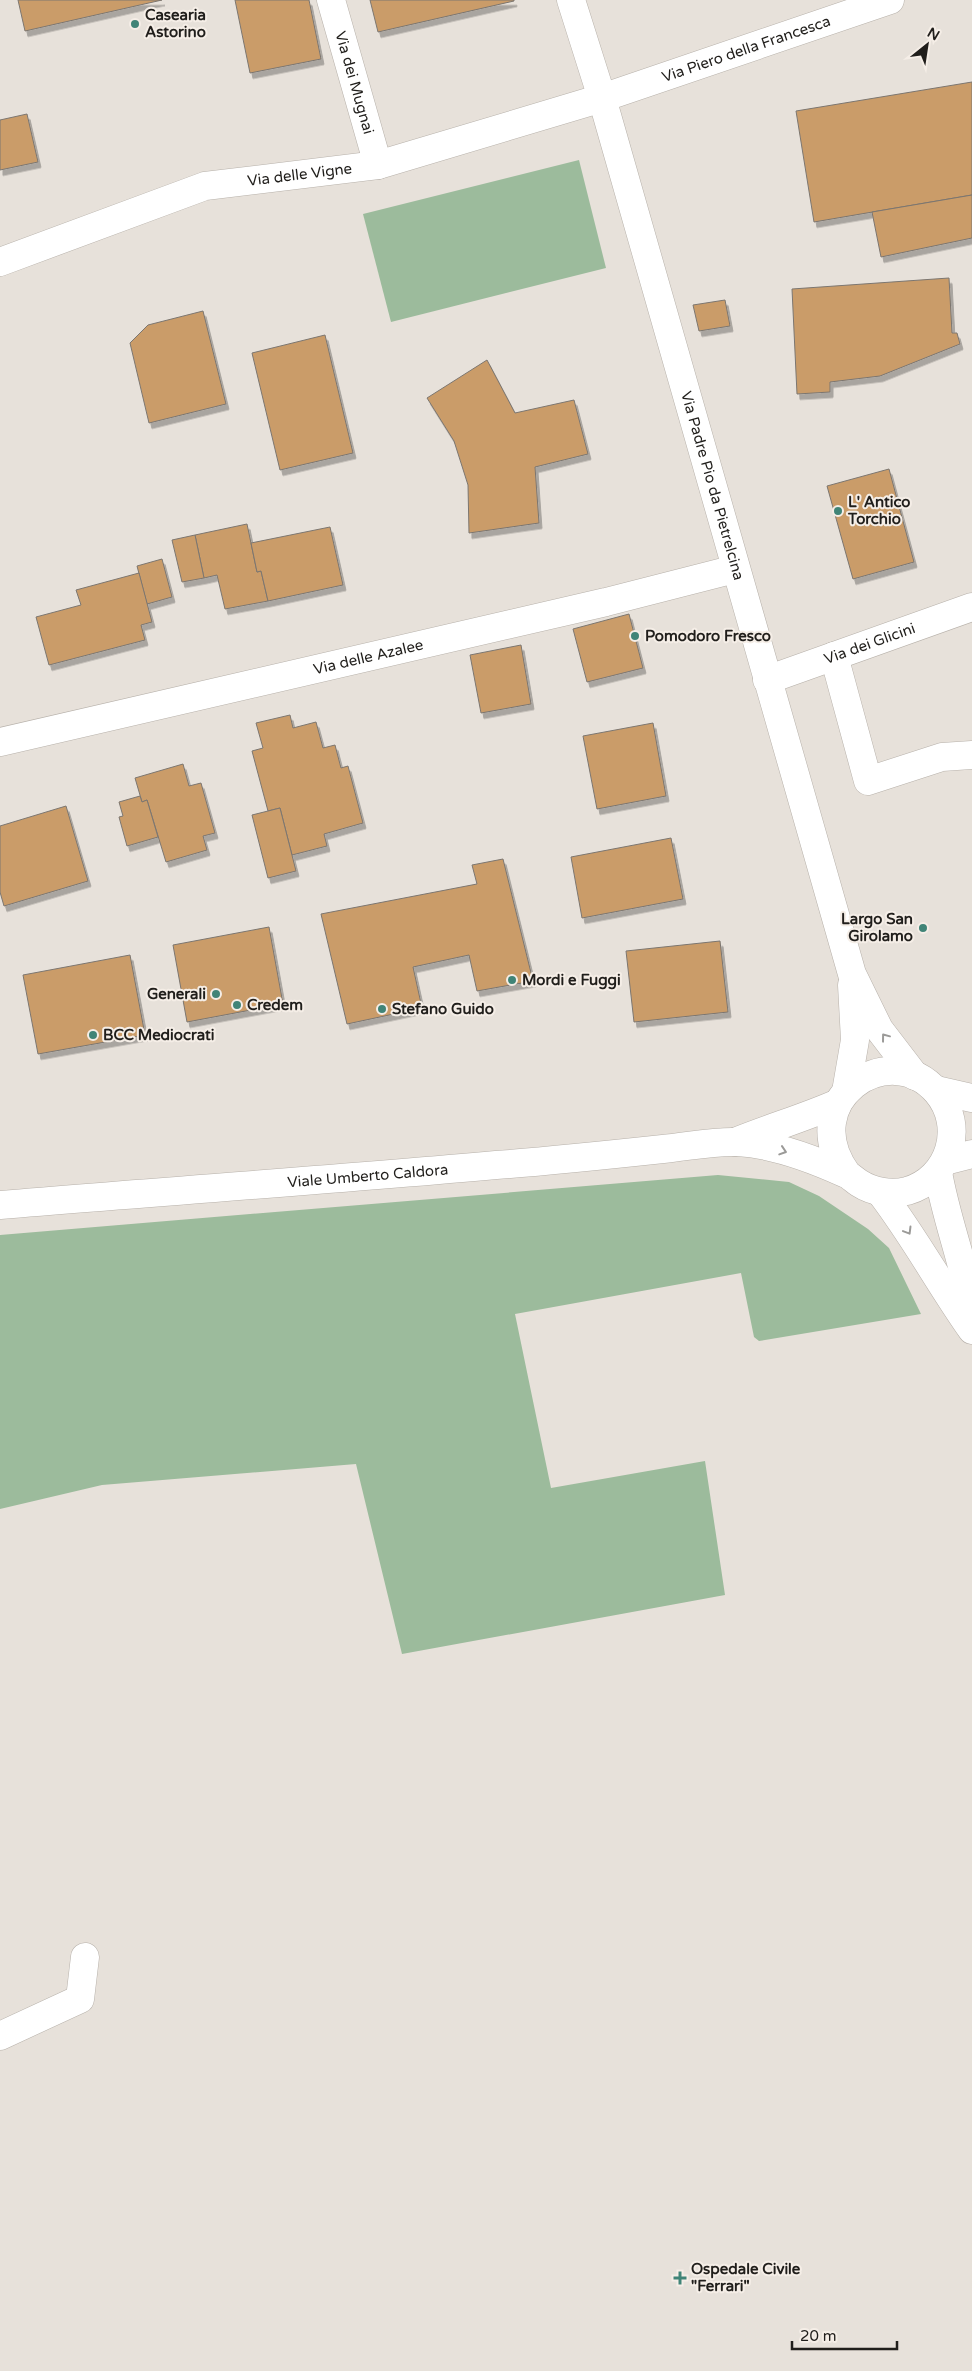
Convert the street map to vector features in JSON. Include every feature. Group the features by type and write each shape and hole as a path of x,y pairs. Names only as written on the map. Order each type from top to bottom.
{"street":[{"name":"Via dei Mugnai","path":"332,0 378,165"},
{"name":"Via Padre Pio da Pietrelcina","path":"571,0 602,98 852,974 879,1029 925,1083"},
{"name":"Via Piero della Francesca","path":"602,98 890,0"},
{"name":"Via delle Vigne","path":"0,262 205,186 378,165 602,98"},
{"name":"Via delle Azalee","path":"0,742 606,602 735,569"},
{"name":"Via dei Glicini","path":"767,680 972,607"},
{"path":"834,656 868,781 942,757 972,754"},
{"name":"Via Padre Pio da Pietrelcina","path":"842,1098 855,1040 852,974"},
{"path":"925,1083 949,1112 952,1124 950,1150 941,1167 929,1181 905,1191 880,1192 857,1182 847,1174 834,1152 831,1140 831,1127 842,1098 865,1077 890,1071 972,1098"},
{"name":"Viale Umberto Caldora","path":"735,1142 770,1128 802,1119 842,1098"},
{"name":"Viale Umberto Caldora","path":"0,1204 496,1166 735,1142 780,1149 847,1174"},
{"path":"941,1167 972,1154"},
{"path":"941,1167 942,1199 967,1278 972,1310"},
{"path":"880,1192 899,1216 949,1298 972,1330"},
{"path":"0,2036 80,1999 85,1958"}],"green space":[{"path":"579,160 606,268 391,322 363,214"},
{"path":"718,1175 789,1182 819,1196 868,1229 889,1248 921,1314 759,1341 754,1337 741,1273 515,1314 551,1488 705,1461 725,1595 402,1654 356,1464 102,1485 0,1509 0,1235"}],"building":[{"path":"18,0 162,0 25,31"},
{"path":"235,0 309,0 321,59 250,73"},
{"path":"370,0 514,0 514,1 378,32"},
{"path":"972,82 972,195 814,222 796,111"},
{"path":"27,114 38,162 0,170 0,120"},
{"path":"972,195 972,238 881,257 872,212"},
{"path":"949,278 952,333 957,333 960,344 880,376 830,382 830,392 797,394 792,289"},
{"path":"725,300 730,326 699,331 693,305"},
{"path":"203,311 226,404 149,423 130,343 148,325"},
{"path":"325,335 353,453 280,470 252,353"},
{"path":"487,360 515,413 574,400 588,454 535,467 539,523 469,533 468,485 454,441 427,398"},
{"path":"889,469 914,562 853,579 827,486"},
{"path":"247,524 257,572 261,571 268,601 225,609 217,575 204,578 195,535"},
{"path":"330,527 343,585 268,601 261,571 257,572 251,543"},
{"path":"195,535 204,578 182,582 172,540"},
{"path":"162,559 172,597 147,604 137,566"},
{"path":"139,573 152,622 141,625 145,640 49,665 36,617 81,605 76,590"},
{"path":"629,614 643,668 587,682 573,629"},
{"path":"521,645 531,704 481,713 470,655"},
{"path":"290,715 293,728 316,722 323,748 335,745 341,768 348,766 363,823 324,834 327,846 292,855 280,808 268,811 252,751 263,748 256,723"},
{"path":"653,723 666,796 597,809 583,736"},
{"path":"183,764 189,786 201,783 215,833 203,836 207,850 166,862 147,800 142,802 135,778"},
{"path":"140,796 142,802 147,800 158,837 127,846 119,817 123,816 119,802"},
{"path":"66,806 88,881 4,906 0,892 0,826"},
{"path":"280,808 296,871 268,878 252,815"},
{"path":"671,838 683,899 582,918 571,857"},
{"path":"503,859 533,981 477,991 469,955 413,967 422,1008 347,1024 321,914 477,884 472,865"},
{"path":"269,927 283,1004 187,1022 173,945"},
{"path":"720,941 728,1012 634,1022 626,951"},
{"path":"130,955 145,1035 38,1054 23,975"}],"place":[{"name":"Casearia Astorino","path":"135,24"},
{"name":"L' Antico Torchio","path":"838,511"},
{"name":"Pomodoro Fresco","path":"635,636"},
{"name":"Largo San Girolamo","path":"923,928"},
{"name":"Mordi e Fuggi","path":"512,980"},
{"name":"Generali","path":"216,994"},
{"name":"Credem","path":"237,1005"},
{"name":"Stefano Guido","path":"382,1009"},
{"name":"BCC Mediocrati","path":"93,1035"},
{"name":"Ospedale Civile \"Ferrari\"","path":"680,2278"}]}
